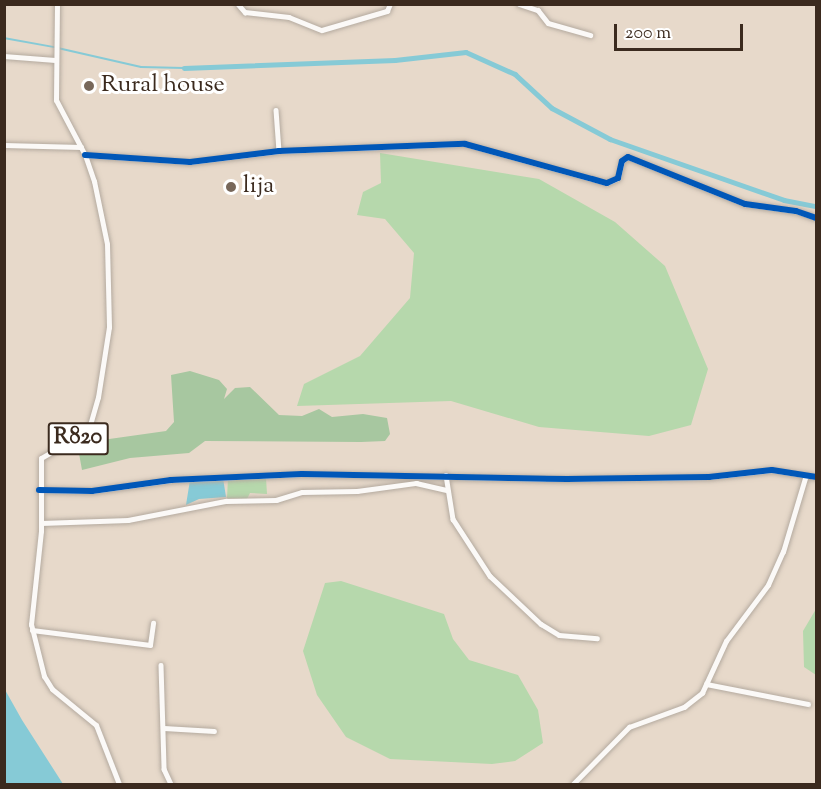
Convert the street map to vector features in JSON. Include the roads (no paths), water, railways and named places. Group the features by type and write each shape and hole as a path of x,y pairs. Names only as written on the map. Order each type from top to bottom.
{"main road":[{"name":"R820","path":"57,4 56,100 85,155 107,244 109,327 98,397 88,431 80,438 44,453 39,490 41,523 32,593 32,630 44,676 52,689 96,725 119,784"}],"street":[{"path":"238,4 245,12 289,17 322,30 387,11 390,4"},
{"path":"519,4 537,10 548,23 590,35"},
{"path":"4,56 55,58"},
{"path":"276,110 279,151"},
{"path":"85,155 190,162 279,151 465,144 607,183 618,178 622,161 628,157 738,202 816,218"},
{"path":"4,145 81,147"},
{"path":"39,490 92,491 171,480 302,474 709,477 772,470 816,477"},
{"path":"446,475 453,519 490,576 541,624 559,635 597,638"},
{"path":"573,784 629,727 684,707 702,693 726,641 768,585 783,552 806,475"},
{"path":"41,523 129,519 226,501 276,500 302,492 357,491 416,483 447,490"},
{"path":"32,630 150,645 153,623"},
{"path":"161,665 164,769 171,784"},
{"path":"706,684 808,704"},
{"path":"164,728 214,731"}],"water":[{"path":"223,478 226,497 199,499 186,505 190,480"},
{"path":"4,688 22,720 63,784 5,784"}],"waterway":[{"path":"4,38 54,47"},
{"path":"58,48 141,67 184,68"},
{"path":"184,68 395,60 466,52 515,74 552,108 610,139 784,200 816,206"}],"place":[{"name":"Rural house","path":"89,86"},
{"name":"lija","path":"231,187"}]}
